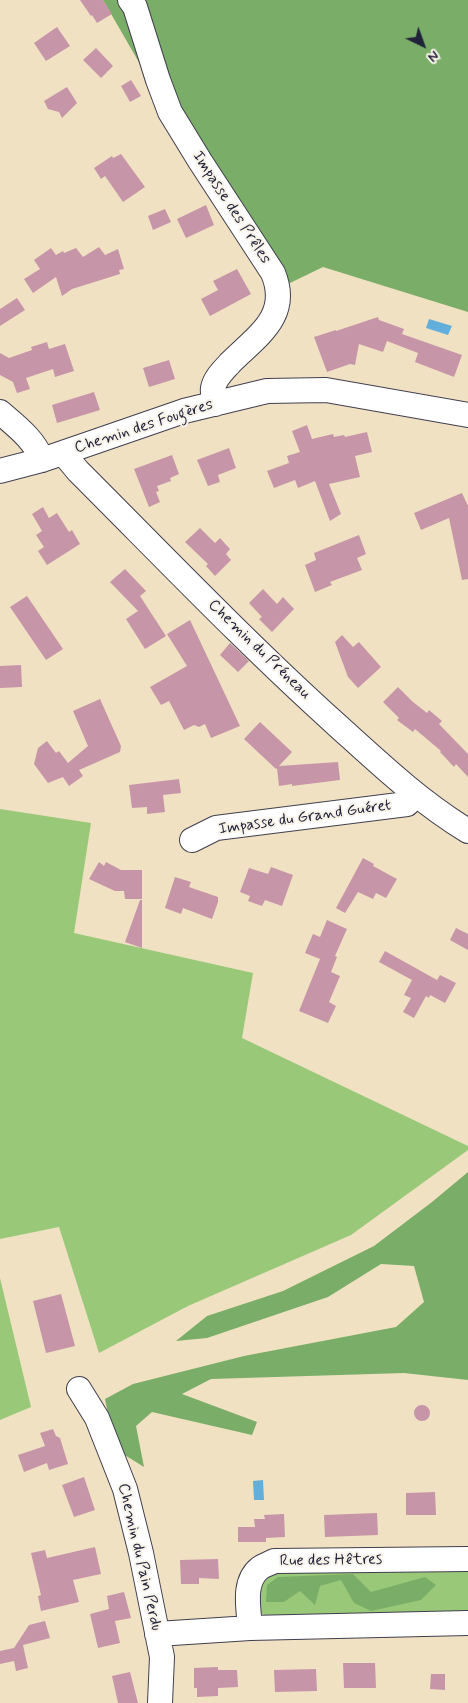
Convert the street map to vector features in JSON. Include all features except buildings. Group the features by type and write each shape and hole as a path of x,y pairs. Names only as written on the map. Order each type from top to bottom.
{"street":[{"name":"Impasse des Prêles","path":"130,0 135,7 170,112 273,273 278,284 280,297 276,312 267,326 218,376 212,390 215,404"},
{"name":"Chemin des Fougères","path":"0,471 42,460 184,411 267,391 326,390 468,415"},
{"path":"0,412 25,434 42,460"},
{"name":"Chemin du Préneau","path":"65,452 78,471 294,687 416,795 442,816 468,831"},
{"name":"Impasse du Grand Guéret","path":"192,840 216,828 407,804 416,795"},
{"name":"Chemin du Pain Perdu","path":"79,1389 96,1418 125,1489 141,1554 162,1657 160,1703"},
{"name":"Rue des Hêtres","path":"250,1628 248,1592 251,1578 259,1568 274,1562 468,1559"},
{"path":"157,1634 250,1628 468,1623"}],"green space":[{"path":"103,0 468,0 468,312 323,267 271,291"},
{"path":"0,809 91,823 74,933 253,973 242,1038 468,1146 468,1150 351,1235 188,1306 99,1353 59,1227 0,1239"},
{"path":"468,1172 468,1380 404,1373 211,1379 182,1394 257,1422 252,1435 152,1412 136,1426 144,1467 115,1449 105,1399 133,1384 244,1356 396,1327 424,1302 414,1266 381,1264 328,1297 207,1338 176,1341 207,1316 283,1291 374,1246"},
{"path":"0,1278 31,1407 0,1420"},
{"path":"468,1565 468,1617 273,1623 262,1613 256,1599 261,1579 280,1569"},
{"path":"353,1574 371,1592 425,1577 436,1585 421,1600 371,1611 354,1603 341,1580 320,1586 315,1605 300,1591 284,1602 266,1602 267,1585 278,1577"}],"water":[{"path":"429,319 452,326 448,335 426,328"},
{"path":"263,1480 264,1500 254,1500 253,1481"}]}
